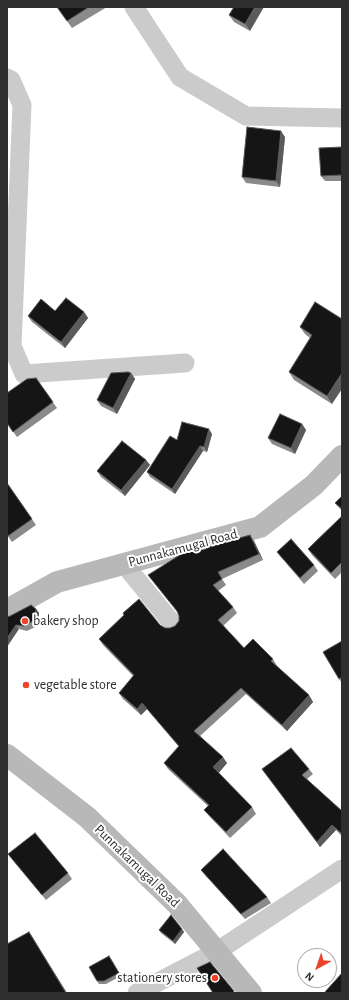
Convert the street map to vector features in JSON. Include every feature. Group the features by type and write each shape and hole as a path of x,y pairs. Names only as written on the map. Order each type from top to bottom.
{"street":[{"path":"134,7 180,77 246,116 342,118"},
{"path":"7,78 11,80 22,105 12,346 24,374 185,363"},
{"name":"Punnakamugal Road","path":"7,610 57,582 260,527 314,485 342,456"},
{"path":"124,564 173,624"},
{"name":"Punnakamugal Road","path":"7,755 87,817 177,904 251,993"},
{"path":"137,993 216,952 342,869"}],"building":[{"path":"57,7 89,7 67,21"},
{"path":"234,7 255,7 245,24 229,15"},
{"path":"247,127 281,131 276,181 242,177"},
{"path":"342,147 342,175 321,176 319,148"},
{"path":"66,298 84,312 61,342 28,316 41,299 55,311"},
{"path":"315,302 342,319 342,373 327,396 289,372 312,335 300,327"},
{"path":"111,373 131,373 113,408 97,400"},
{"path":"36,378 53,402 13,432 7,423 7,393 27,379"},
{"path":"280,414 302,424 291,448 268,438"},
{"path":"182,422 209,429 204,447 200,446 172,489 147,472 170,436 177,440"},
{"path":"122,441 146,460 121,490 97,471"},
{"path":"7,483 32,519 8,536 7,534"},
{"path":"342,496 342,509 335,503"},
{"path":"342,516 342,562 331,573 308,549"},
{"path":"250,535 259,554 218,572 222,579 213,585 233,607 218,620 244,648 253,639 273,659 271,661 309,695 282,725 241,688 194,731 223,757 213,767 252,807 226,832 204,810 209,805 164,763 179,746 142,703 137,709 119,693 134,675 99,639 124,615 123,613 139,599 160,625 165,628 175,626 179,621 177,611 148,575 183,553 202,548 203,550 214,545"},
{"path":"291,539 314,565 300,578 277,552"},
{"name":"bakery shop","path":"31,605 36,609 35,620 24,626 16,625 7,638 7,617"},
{"path":"342,641 342,677 339,679 323,652"},
{"path":"291,748 309,769 302,775 342,811 342,834 332,825 317,842 262,769"},
{"path":"35,833 68,873 42,895 8,854"},
{"path":"223,849 267,897 241,914 201,870"},
{"path":"171,915 182,929 173,941 159,930"},
{"path":"29,932 66,993 7,993 7,944"},
{"path":"109,956 119,973 104,981 97,981 89,967"},
{"name":"stationery stores","path":"210,962 234,991 233,993 213,993 197,968"},
{"path":"342,973 342,993 324,993 328,988 337,988 337,979"}],"place":[{"name":"bakery shop","path":"25,621"},
{"name":"vegetable store","path":"26,685"},
{"name":"stationery stores","path":"215,978"}]}
